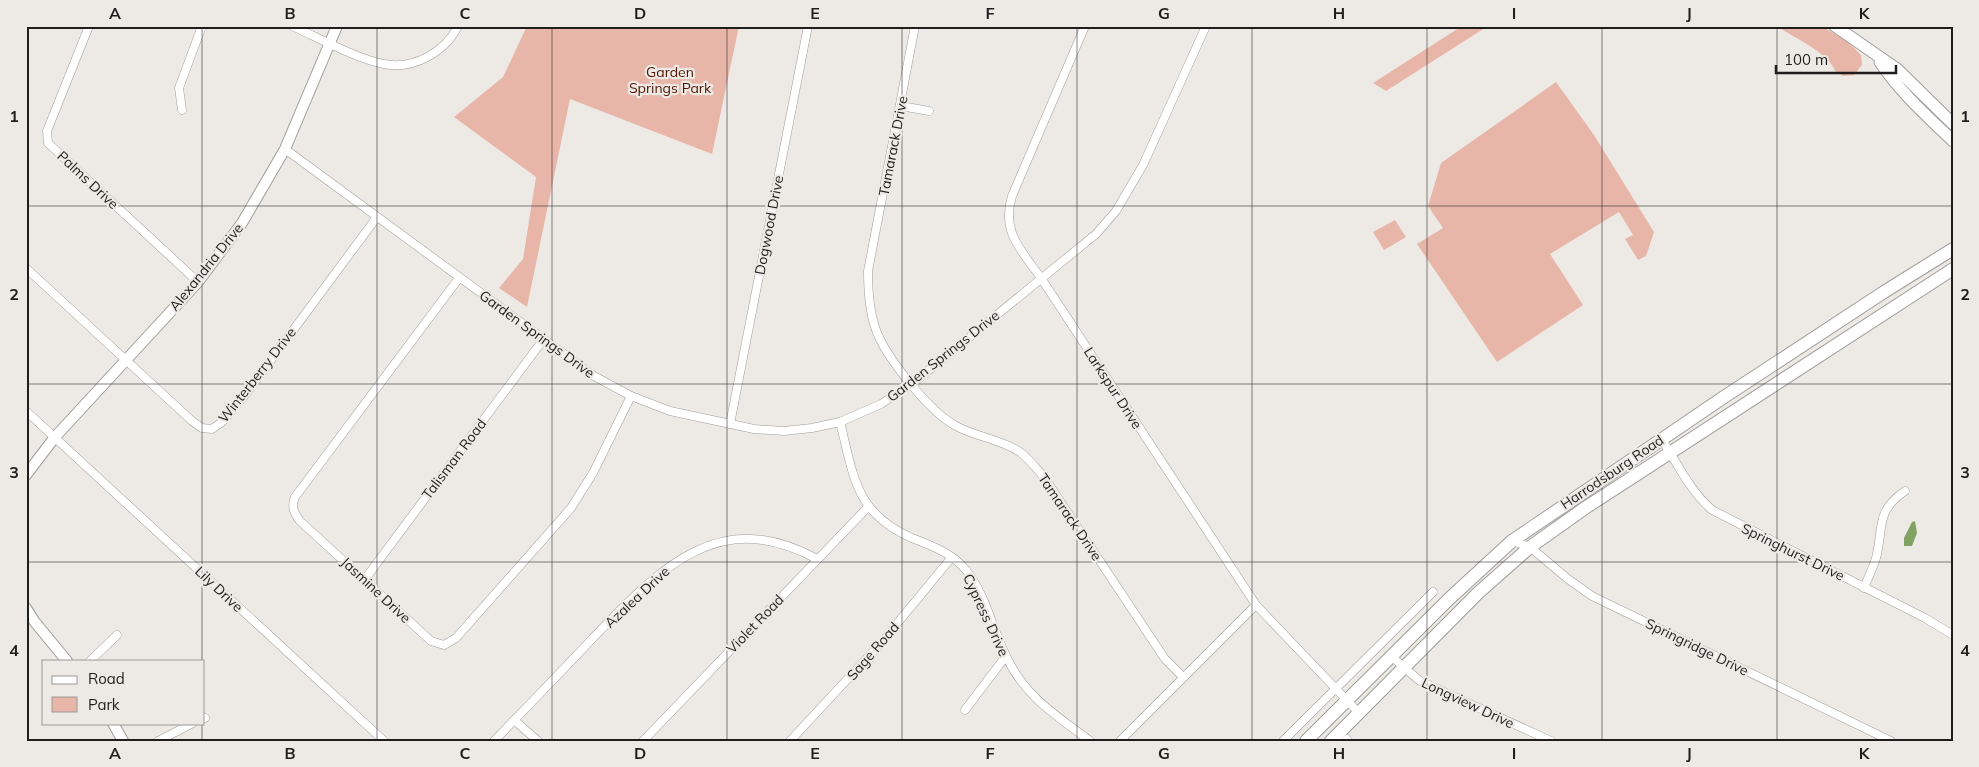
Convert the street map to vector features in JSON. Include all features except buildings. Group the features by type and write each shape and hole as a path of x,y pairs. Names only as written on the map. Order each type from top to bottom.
{"main road":[{"path":"1835,26 1897,69 1953,124"},
{"path":"1877,56 1889,74 1920,110 1953,141"},
{"name":"Harrodsburg Road","path":"1306,741 1391,656 1512,541 1661,438 1877,296 1953,249"},
{"name":"Harrodsburg Road","path":"1331,741 1478,593 1530,547 1585,508 1953,269"}],"street":[{"name":"Palms Drive","path":"89,26 47,132 47,140 51,147 198,282"},
{"path":"182,110 179,88 202,26"},
{"path":"292,26 370,60 400,65 430,56 439,50 458,26"},
{"name":"Alexandria Drive","path":"26,475 55,436 198,282 242,223 285,149 337,26"},
{"name":"Dogwood Drive","path":"730,424 808,26"},
{"name":"Tamarack Drive","path":"915,26 871,253 868,289 870,308 880,340 912,384 936,411 954,425 1011,447 1030,460 1044,476 1161,653 1183,677"},
{"name":"Larkspur Drive","path":"1085,26 1008,208 1010,231 1256,604 1359,713"},
{"name":"Garden Springs Drive","path":"285,149 594,376 630,396 670,411 754,429 784,431 840,422 874,408 912,384 1096,234 1116,211 1143,165 1206,26"},
{"path":"901,106 929,112"},
{"name":"Winterberry Drive","path":"26,268 198,425 205,429 212,429 218,425 245,395 377,217"},
{"name":"Jasmine Drive","path":"459,278 293,502 295,514 300,521 431,641 444,645 450,643 571,508 599,461 630,396"},
{"name":"Talisman Road","path":"365,579 543,340"},
{"name":"Lily Drive","path":"26,411 384,741"},
{"name":"Cypress Drive","path":"840,422 853,473 868,507 890,528 934,546 952,557 966,570 977,587 1006,656 1024,688 1090,741"},
{"name":"Springhurst Drive","path":"1661,438 1702,502 1712,510 1925,618 1953,635"},
{"path":"1864,588 1877,553 1879,531 1885,512 1905,491"},
{"name":"Violet Road","path":"643,741 868,507"},
{"name":"Azalea Drive","path":"494,741 638,592 658,574 692,554 725,540 750,539 779,543 799,549 817,559"},
{"name":"Springridge Drive","path":"1512,541 1530,547 1592,596 1891,741"},
{"name":"Sage Road","path":"790,741 881,643 952,557"},
{"path":"1283,741 1433,592"},
{"path":"1120,741 1256,604"},
{"path":"26,608 40,629 66,660"},
{"path":"91,660 117,635"},
{"path":"964,710 1006,656"},
{"name":"Longview Drive","path":"1391,656 1420,681 1551,741"},
{"path":"514,720 538,741"},
{"path":"114,724 123,741"},
{"path":"158,741 191,724"}],"green space":[{"name":"Garden Springs Park","path":"527,26 739,26 712,154 570,99 527,307 499,288 523,259 536,177 454,117 503,77"},
{"path":"1462,26 1488,26 1386,91 1373,83"},
{"path":"1776,26 1822,26 1848,42 1861,55 1862,65 1854,75 1843,76 1835,71 1826,58 1818,52"},
{"path":"1556,82 1594,135 1654,232 1646,256 1638,260 1625,239 1633,235 1619,212 1550,254 1583,305 1497,362 1417,244 1443,228 1428,206 1441,163"},
{"path":"1395,220 1406,237 1384,250 1373,232"}],"shaded area":[{"path":"1915,521 1917,533 1912,546 1904,546 1904,538 1912,522"}]}
